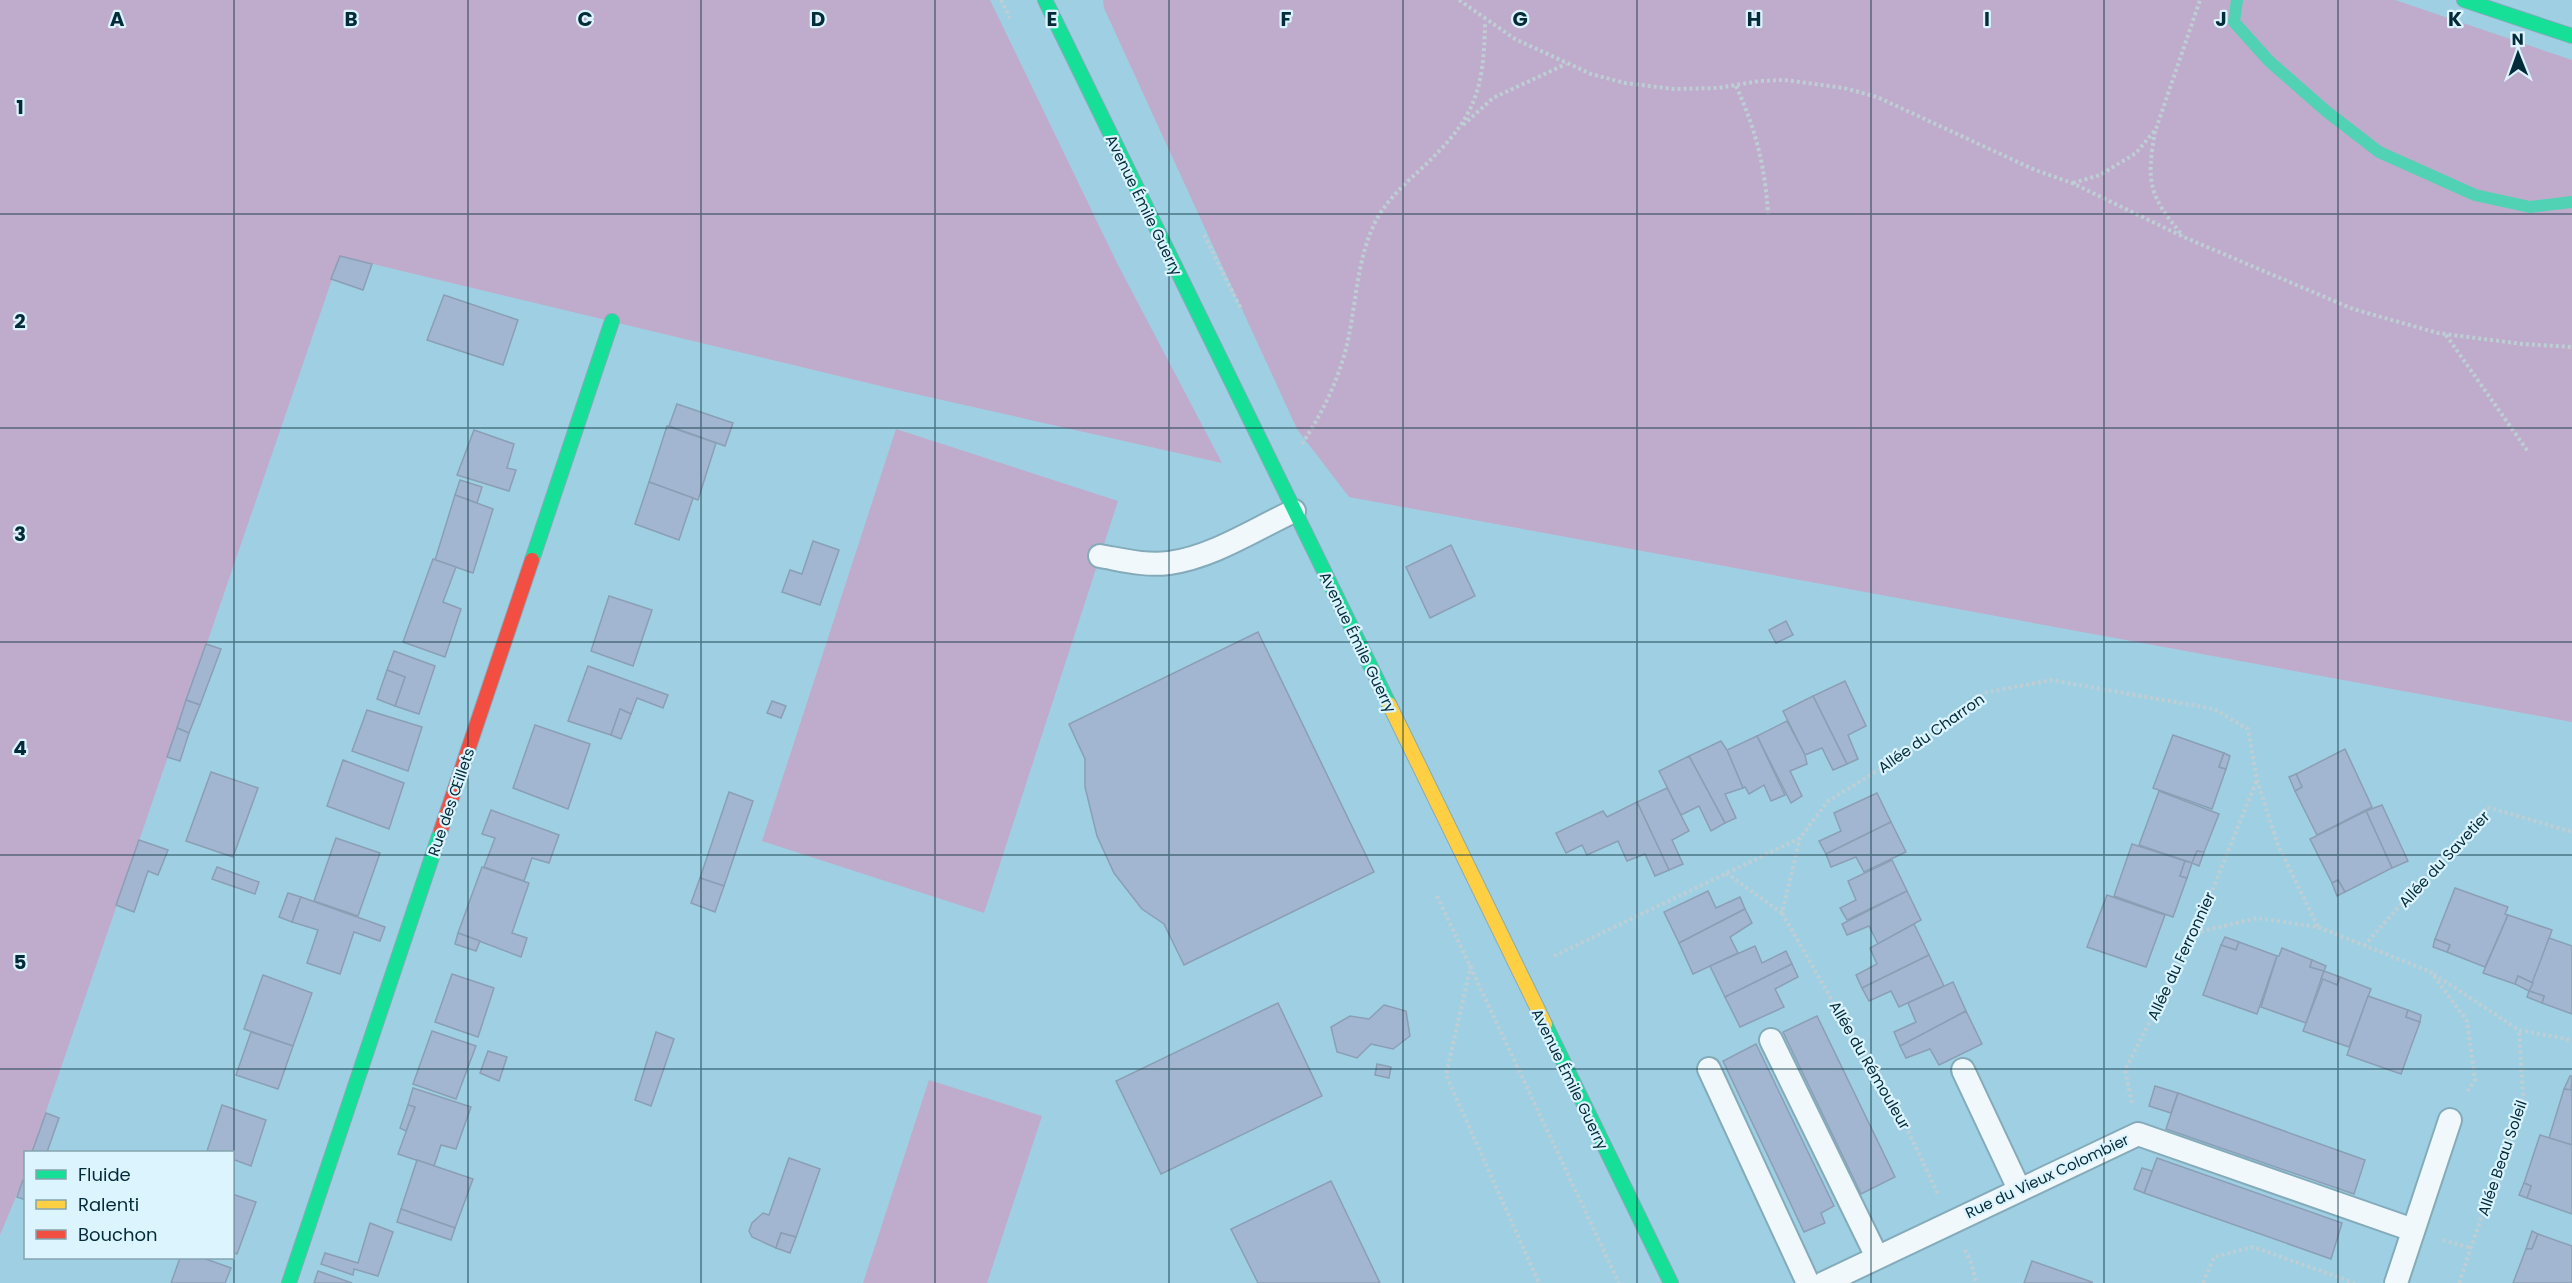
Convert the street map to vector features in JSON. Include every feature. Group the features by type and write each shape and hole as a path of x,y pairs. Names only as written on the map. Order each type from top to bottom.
{"street":[{"name":"Avenue Émile Guerry","path":"1045,0 1671,1283"},
{"path":"2464,0 2572,36"},
{"name":"Rue des Œillets","path":"289,1283 612,321"}],"lane":[{"path":"1100,556 1138,563 1170,563 1200,555 1294,511"},
{"path":"1771,1040 1877,1257"},
{"path":"1709,1069 1808,1283"},
{"path":"1963,1070 2019,1189"},
{"path":"2396,1283 2450,1120"},
{"name":"Rue du Vieux Colombier","path":"1824,1283 2138,1134 2413,1230"}],"path":[{"path":"1001,0 1011,21"},
{"path":"1459,0 1515,39 1592,74 1673,89 1736,86 1759,81 1785,80 1844,88 1877,98 2035,170 2072,183 2134,216 2353,309 2394,322 2446,334 2522,344 2572,347"},
{"path":"2186,238 2160,209 2151,184 2151,157 2156,129 2200,0"},
{"path":"1461,127 1480,89 1485,63 1485,20"},
{"path":"1302,444 1333,389 1348,342 1360,267 1372,227 1401,187 1493,98 1567,64"},
{"path":"1736,86 1760,149 1768,214"},
{"path":"2072,183 2100,175 2136,153 2156,129"},
{"path":"2446,334 2529,453"},
{"name":"Allée du Charron","path":"1554,956 1800,838 1828,801 1887,765 1984,693 2051,680 2214,709 2248,729 2257,780 2278,845 2318,927"},
{"name":"Allée du Ferronnier","path":"2138,1134 2125,1070 2195,933 2257,780"},
{"name":"Allée du Savetier","path":"2364,946 2487,807 2572,832"},
{"path":"1725,873 1782,913 1800,838"},
{"path":"1435,891 1619,1283"},
{"name":"Allée du Rémouleur","path":"1782,913 1894,1101 1951,1221"},
{"path":"2195,933 2257,918 2318,927 2431,972 2519,1030 2572,1040"},
{"path":"1495,924 1479,931 1446,1075 1539,1283"},
{"path":"2431,972 2467,1021 2475,1080 2450,1120"},
{"name":"Allée Beau Soleil","path":"2459,1283 2523,1095 2519,1030"},
{"path":"2203,1283 2214,1257 2253,1247 2355,1283"}],"shaded area":[{"path":"0,0 990,0 1118,265 1222,463 893,389 340,256 32,1151 24,1151 23,1180 0,1235"},
{"path":"1103,0 2395,0 2572,60 2572,722 1349,497 1297,429 1104,8"},
{"path":"896,429 1118,501 984,913 762,841"},
{"path":"929,1080 1042,1116 987,1283 863,1283"}],"building":[{"path":"340,256 372,264 363,290 331,279"},
{"path":"444,295 518,320 503,365 427,340"},
{"path":"677,404 733,423 725,446 669,426"},
{"path":"667,426 716,443 698,500 649,482"},
{"path":"474,430 514,444 507,468 516,470 509,491 457,475"},
{"path":"460,480 482,487 477,503 455,495"},
{"path":"649,482 693,498 679,540 635,524"},
{"path":"455,495 493,509 473,573 435,560"},
{"path":"813,541 839,550 820,605 782,592 790,570 802,574"},
{"path":"1451,545 1475,596 1430,618 1406,567"},
{"path":"433,559 456,567 443,602 461,609 445,657 403,642"},
{"path":"609,596 652,610 633,666 591,651"},
{"path":"1786,621 1793,635 1776,643 1769,630"},
{"path":"1258,632 1374,872 1184,965 1164,924 1142,909 1114,873 1097,836 1085,787 1085,759 1069,724"},
{"path":"206,644 221,649 200,705 186,700"},
{"path":"394,651 435,666 419,714 395,706 405,677 387,670"},
{"path":"588,666 668,695 663,708 637,698 631,714 620,709 611,735 568,721"},
{"path":"387,670 405,677 395,706 377,699"},
{"path":"1845,681 1866,726 1848,735 1858,759 1847,764 1813,696"},
{"path":"1813,696 1847,764 1833,770 1822,748 1805,755 1783,711"},
{"path":"186,700 200,705 189,733 177,728"},
{"path":"772,701 786,706 781,718 767,713"},
{"path":"620,709 631,714 621,739 611,735"},
{"path":"367,710 422,727 408,771 352,751"},
{"path":"1787,721 1805,755 1807,764 1790,771 1802,796 1791,803 1757,736"},
{"path":"535,725 590,744 568,809 513,788"},
{"path":"177,728 189,733 180,761 167,757"},
{"path":"2173,735 2224,753 2219,767 2226,769 2212,809 2153,788"},
{"path":"1757,736 1785,795 1771,801 1764,785 1749,794 1745,787 1743,788 1727,750"},
{"path":"1721,741 1743,788 1725,794 1736,818 1725,823 1689,756"},
{"path":"2345,749 2372,807 2317,835 2295,791 2302,787 2296,774"},
{"path":"2224,753 2230,756 2226,769 2219,767"},
{"path":"1689,756 1725,823 1711,831 1699,806 1681,815 1659,771"},
{"path":"343,760 404,783 389,829 327,806"},
{"path":"211,772 258,788 233,857 186,841"},
{"path":"2296,774 2302,787 2295,791 2289,777"},
{"path":"1667,788 1689,831 1672,840 1683,864 1669,870 1637,802"},
{"path":"2159,791 2219,814 2204,852 2197,851 2192,863 2139,845"},
{"path":"729,792 753,801 724,886 700,878"},
{"path":"1877,793 1891,822 1826,854 1819,841 1841,831 1834,813"},
{"path":"1637,802 1669,870 1655,876 1645,854 1627,861 1618,841 1587,855 1582,845 1566,853 1556,833 1603,811 1607,817"},
{"path":"2382,805 2408,861 2392,868 2366,811"},
{"path":"491,810 559,835 549,863 532,858 524,881 484,867 495,838 482,834"},
{"path":"2366,811 2392,868 2345,892 2338,880 2332,883 2310,839"},
{"path":"1891,822 1906,852 1864,872 1856,857 1831,867 1826,854"},
{"path":"336,838 380,853 358,916 314,901"},
{"path":"139,840 168,850 158,875 148,871 134,912 116,905"},
{"path":"2132,844 2185,861 2180,876 2187,878 2173,917 2114,896"},
{"path":"2197,851 2204,852 2199,866 2192,863"},
{"path":"1892,860 1907,891 1847,920 1840,908 1856,900 1848,881"},
{"path":"2185,861 2192,863 2187,878 2180,876"},
{"path":"217,867 259,882 255,894 212,879"},
{"path":"482,867 529,883 512,933 527,938 521,957 458,933"},
{"path":"700,878 724,886 715,912 691,903"},
{"path":"2338,880 2345,892 2337,896 2332,883"},
{"path":"2455,888 2508,907 2505,914 2508,915 2485,967 2447,952 2450,945 2435,939"},
{"path":"1708,891 1716,908 1740,897 1745,909 1679,943 1664,912"},
{"path":"1907,891 1921,920 1878,944 1869,926 1847,935 1842,924"},
{"path":"288,893 301,897 292,922 279,917"},
{"path":"2107,895 2165,915 2146,967 2087,947"},
{"path":"301,897 385,927 380,941 354,932 340,974 307,963 318,930 292,922"},
{"path":"1745,909 1752,923 1730,937 1738,953 1693,974 1679,943"},
{"path":"2508,915 2552,930 2533,983 2518,976 2515,984 2483,973"},
{"path":"1914,924 1929,955 1862,988 1856,975 1877,964 1870,948"},
{"path":"458,933 480,941 476,951 455,944"},
{"path":"2225,937 2239,942 2236,950 2221,945"},
{"path":"2549,938 2572,946 2572,1014 2542,1003 2544,996 2529,991"},
{"path":"2435,939 2450,945 2447,952 2433,947"},
{"path":"2239,942 2277,956 2257,1014 2203,995 2221,945 2236,950"},
{"path":"1755,946 1762,963 1786,951 1792,964 1725,997 1710,966"},
{"path":"2282,948 2312,960 2310,967 2324,971 2306,1023 2261,1007 2277,956"},
{"path":"1929,955 1944,986 1899,1007 1891,991 1869,1001 1862,988"},
{"path":"2312,960 2326,966 2324,971 2310,967"},
{"path":"1792,964 1798,977 1775,989 1784,1007 1740,1027 1725,997"},
{"path":"2324,971 2340,977 2337,985 2321,979"},
{"path":"452,974 494,988 478,1037 435,1022"},
{"path":"263,975 312,993 293,1046 244,1029"},
{"path":"2518,976 2533,983 2529,991 2515,984"},
{"path":"2340,977 2371,989 2349,1047 2303,1031 2323,979 2337,985"},
{"path":"1953,982 1966,1011 1900,1046 1894,1032 1916,1022 1908,1003"},
{"path":"2529,991 2544,996 2542,1003 2527,997"},
{"path":"2368,996 2408,1010 2406,1017 2420,1022 2401,1074 2347,1055"},
{"path":"1278,1003 1322,1096 1161,1174 1116,1081"},
{"path":"1384,1005 1406,1011 1410,1036 1393,1049 1371,1044 1357,1058 1337,1052 1331,1027 1350,1016 1369,1019"},
{"path":"2408,1010 2421,1015 2420,1022 2406,1017"},
{"path":"1966,1011 1982,1044 1939,1065 1930,1049 1906,1058 1900,1046"},
{"path":"1817,1016 1895,1177 1861,1194 1783,1032"},
{"path":"432,1031 476,1046 456,1099 413,1084"},
{"path":"251,1032 293,1046 278,1089 236,1075"},
{"path":"656,1032 674,1039 651,1106 635,1100"},
{"path":"1756,1044 1834,1206 1821,1213 1825,1223 1804,1232 1723,1061"},
{"path":"488,1051 507,1057 499,1081 480,1073"},
{"path":"1377,1064 1391,1067 1389,1078 1375,1075"},
{"path":"2572,1076 2571,1091 2564,1089"},
{"path":"2155,1086 2178,1093 2171,1113 2149,1106"},
{"path":"413,1088 471,1107 456,1149 441,1145 434,1166 398,1154 415,1107 408,1105"},
{"path":"2564,1089 2572,1090 2572,1145 2549,1138"},
{"path":"2178,1093 2365,1160 2354,1194 2166,1129"},
{"path":"222,1105 266,1120 251,1166 234,1160 234,1151 207,1151"},
{"path":"408,1105 415,1107 406,1131 400,1128"},
{"path":"46,1113 59,1118 47,1151 32,1151"},
{"path":"2540,1135 2572,1145 2572,1214 2527,1198 2531,1186 2524,1183"},
{"path":"789,1158 820,1169 796,1237 781,1233 776,1248 752,1237 749,1231 752,1223 763,1213 769,1215"},
{"path":"2157,1158 2342,1223 2331,1259 2144,1193"},
{"path":"417,1160 473,1179 455,1228 401,1209"},
{"path":"2142,1168 2152,1171 2144,1193 2134,1189"},
{"path":"23,1180 24,1180 24,1199 17,1197"},
{"path":"1331,1181 1380,1283 1258,1283 1231,1229"},
{"path":"2524,1183 2531,1186 2527,1198 2519,1195"},
{"path":"234,1195 256,1202 237,1254 234,1253"},
{"path":"401,1209 455,1228 451,1240 397,1222"},
{"path":"370,1223 393,1232 378,1276 354,1269 353,1275 321,1264 325,1253 358,1263"},
{"path":"2532,1231 2538,1234 2532,1249 2526,1249"},
{"path":"781,1233 796,1237 790,1253 776,1248"},
{"path":"2538,1234 2572,1246 2572,1283 2513,1283 2526,1249 2532,1249"},
{"path":"180,1259 206,1259 231,1268 225,1283 171,1283"},
{"path":"2032,1261 2092,1282 2092,1283 2024,1283"},
{"path":"318,1271 352,1283 314,1283"}],"waterway":[{"path":"2237,0 2234,22 2269,61 2326,111 2379,152 2475,195 2530,207 2572,202"}],"traffic: fast":[{"path":"1045,0 1389,704"},
{"path":"2464,0 2572,36"},
{"path":"532,560 612,321"},
{"path":"289,1283 441,830"},
{"path":"1545,1024 1671,1283"}],"traffic: slow":[{"path":"1389,704 1545,1024"}],"traffic: jam":[{"path":"441,830 532,560"}]}
